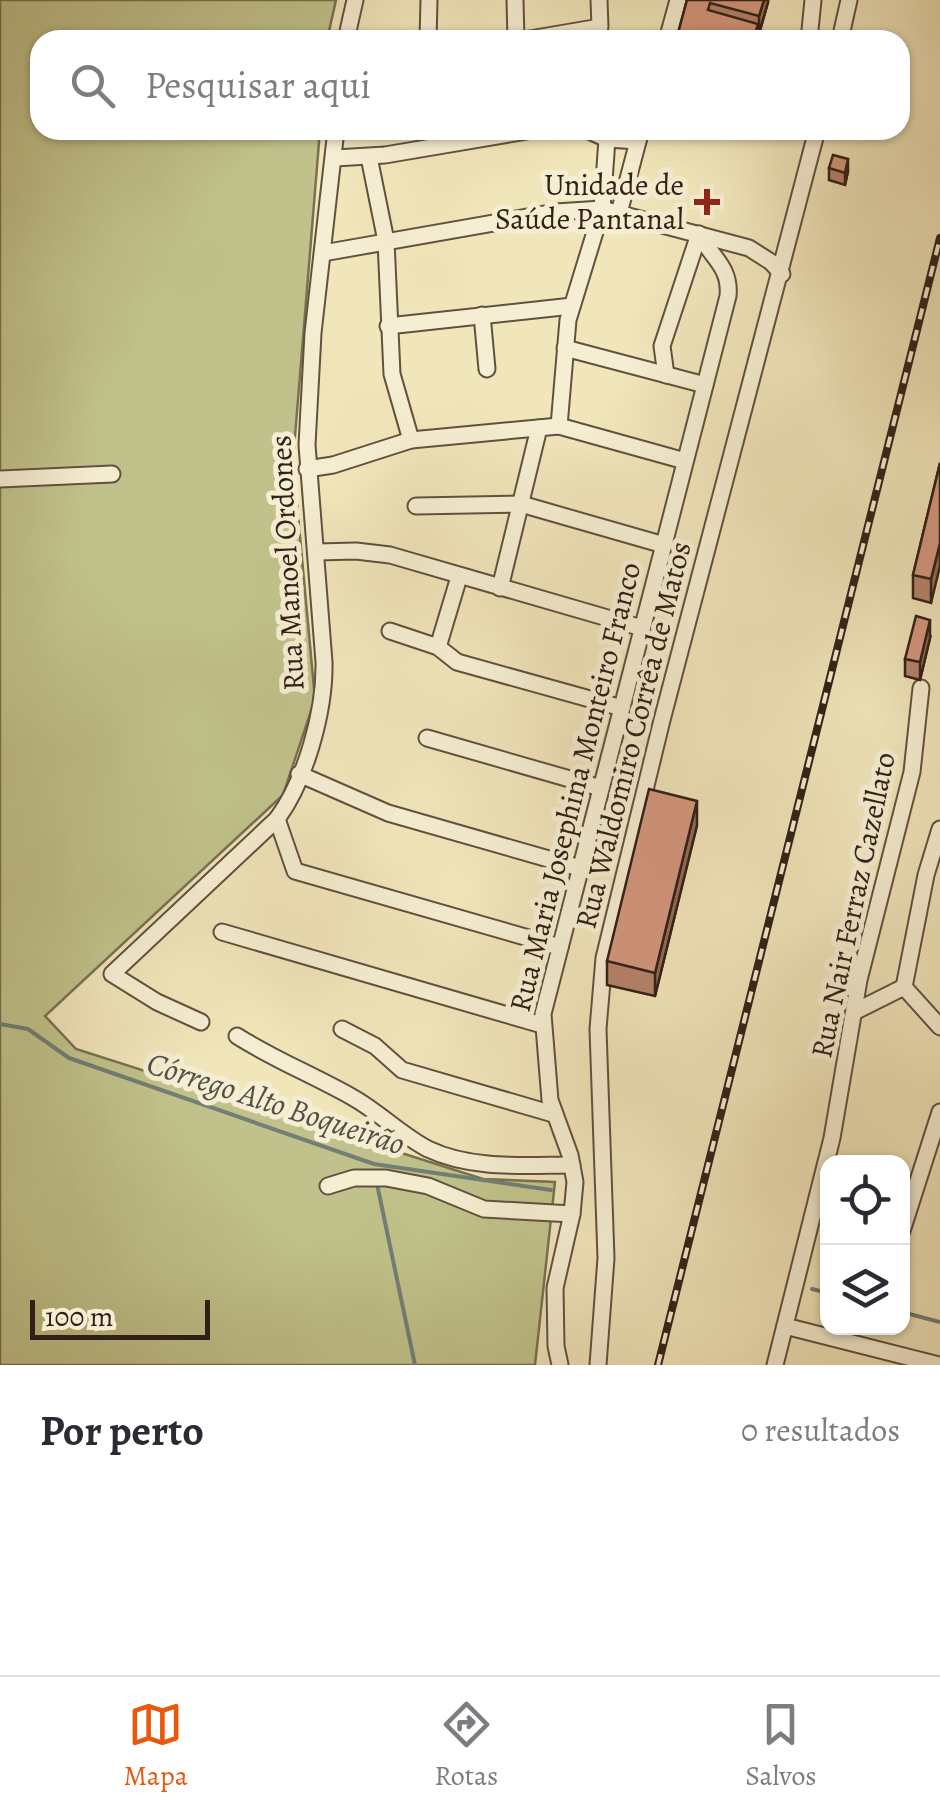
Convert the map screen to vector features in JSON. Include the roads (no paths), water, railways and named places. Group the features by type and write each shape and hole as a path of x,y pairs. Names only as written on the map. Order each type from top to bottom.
{"street":[{"path":"348,30 355,0"},
{"path":"428,30 429,0"},
{"path":"515,0 519,30"},
{"path":"589,30 600,27 599,0"},
{"path":"670,30 678,0"},
{"path":"810,30 814,0"},
{"path":"842,30 849,0"},
{"name":"Rua Manoel Ordones","path":"200,1022 157,1002 112,974 277,819 289,802 318,718 325,685 317,552 307,469 313,333 336,140"},
{"path":"335,158 369,158 474,140"},
{"path":"558,426 572,306 602,209 608,140"},
{"path":"620,212 639,140"},
{"name":"Rua Waldomiro Corrêa de Matos","path":"598,1365 606,1258 598,1029 602,970 662,720 816,140"},
{"path":"369,158 386,242 392,374 411,440"},
{"path":"323,253 556,212 602,209 749,248 782,274"},
{"path":"666,374 662,346 699,234"},
{"name":"Rua Maria Josephina Monteiro Franco","path":"560,1365 556,1346 556,1288 572,1214 572,1165 553,1114 542,1026 729,285 726,270 699,234"},
{"path":"388,326 572,306"},
{"path":"482,315 487,369"},
{"path":"565,348 705,385"},
{"path":"307,469 333,466 411,440 558,426 685,461"},
{"path":"500,588 539,428"},
{"path":"0,479 112,474"},
{"path":"416,506 520,504 664,544"},
{"path":"317,552 390,555 642,628"},
{"path":"438,647 459,576"},
{"path":"390,631 438,647 458,662 622,708"},
{"name":"Rua Nair Ferraz Cazellato","path":"775,1365 832,1138 859,980 912,772 921,688"},
{"path":"427,738 601,788"},
{"path":"300,774 388,813 580,868"},
{"path":"277,819 294,870 560,947"},
{"path":"904,987 926,875 940,829"},
{"path":"222,932 542,1026"},
{"path":"856,1011 904,987"},
{"path":"904,987 940,1027"},
{"path":"342,1029 374,1046 402,1070 553,1114"},
{"path":"237,1036 274,1060 356,1100 440,1154 482,1163 572,1165"},
{"path":"910,1206 940,1112"},
{"path":"328,1186 378,1177 428,1186 484,1209 572,1214"},
{"path":"785,1326 939,1365"}],"waterway":[{"name":"Córrego Alto Boqueirão","path":"0,1024 28,1029 69,1058 374,1164 551,1190"},
{"path":"377,1184 415,1365"},
{"name":"Córrego Alto Boqueirão","path":"812,1289 820,1291"},
{"name":"Córrego Alto Boqueirão","path":"910,1314 940,1322"}],"railway":[{"path":"658,1365 940,238"}],"place":[{"name":"Unidade de Saúde Pantanal","path":"707,202"}]}
